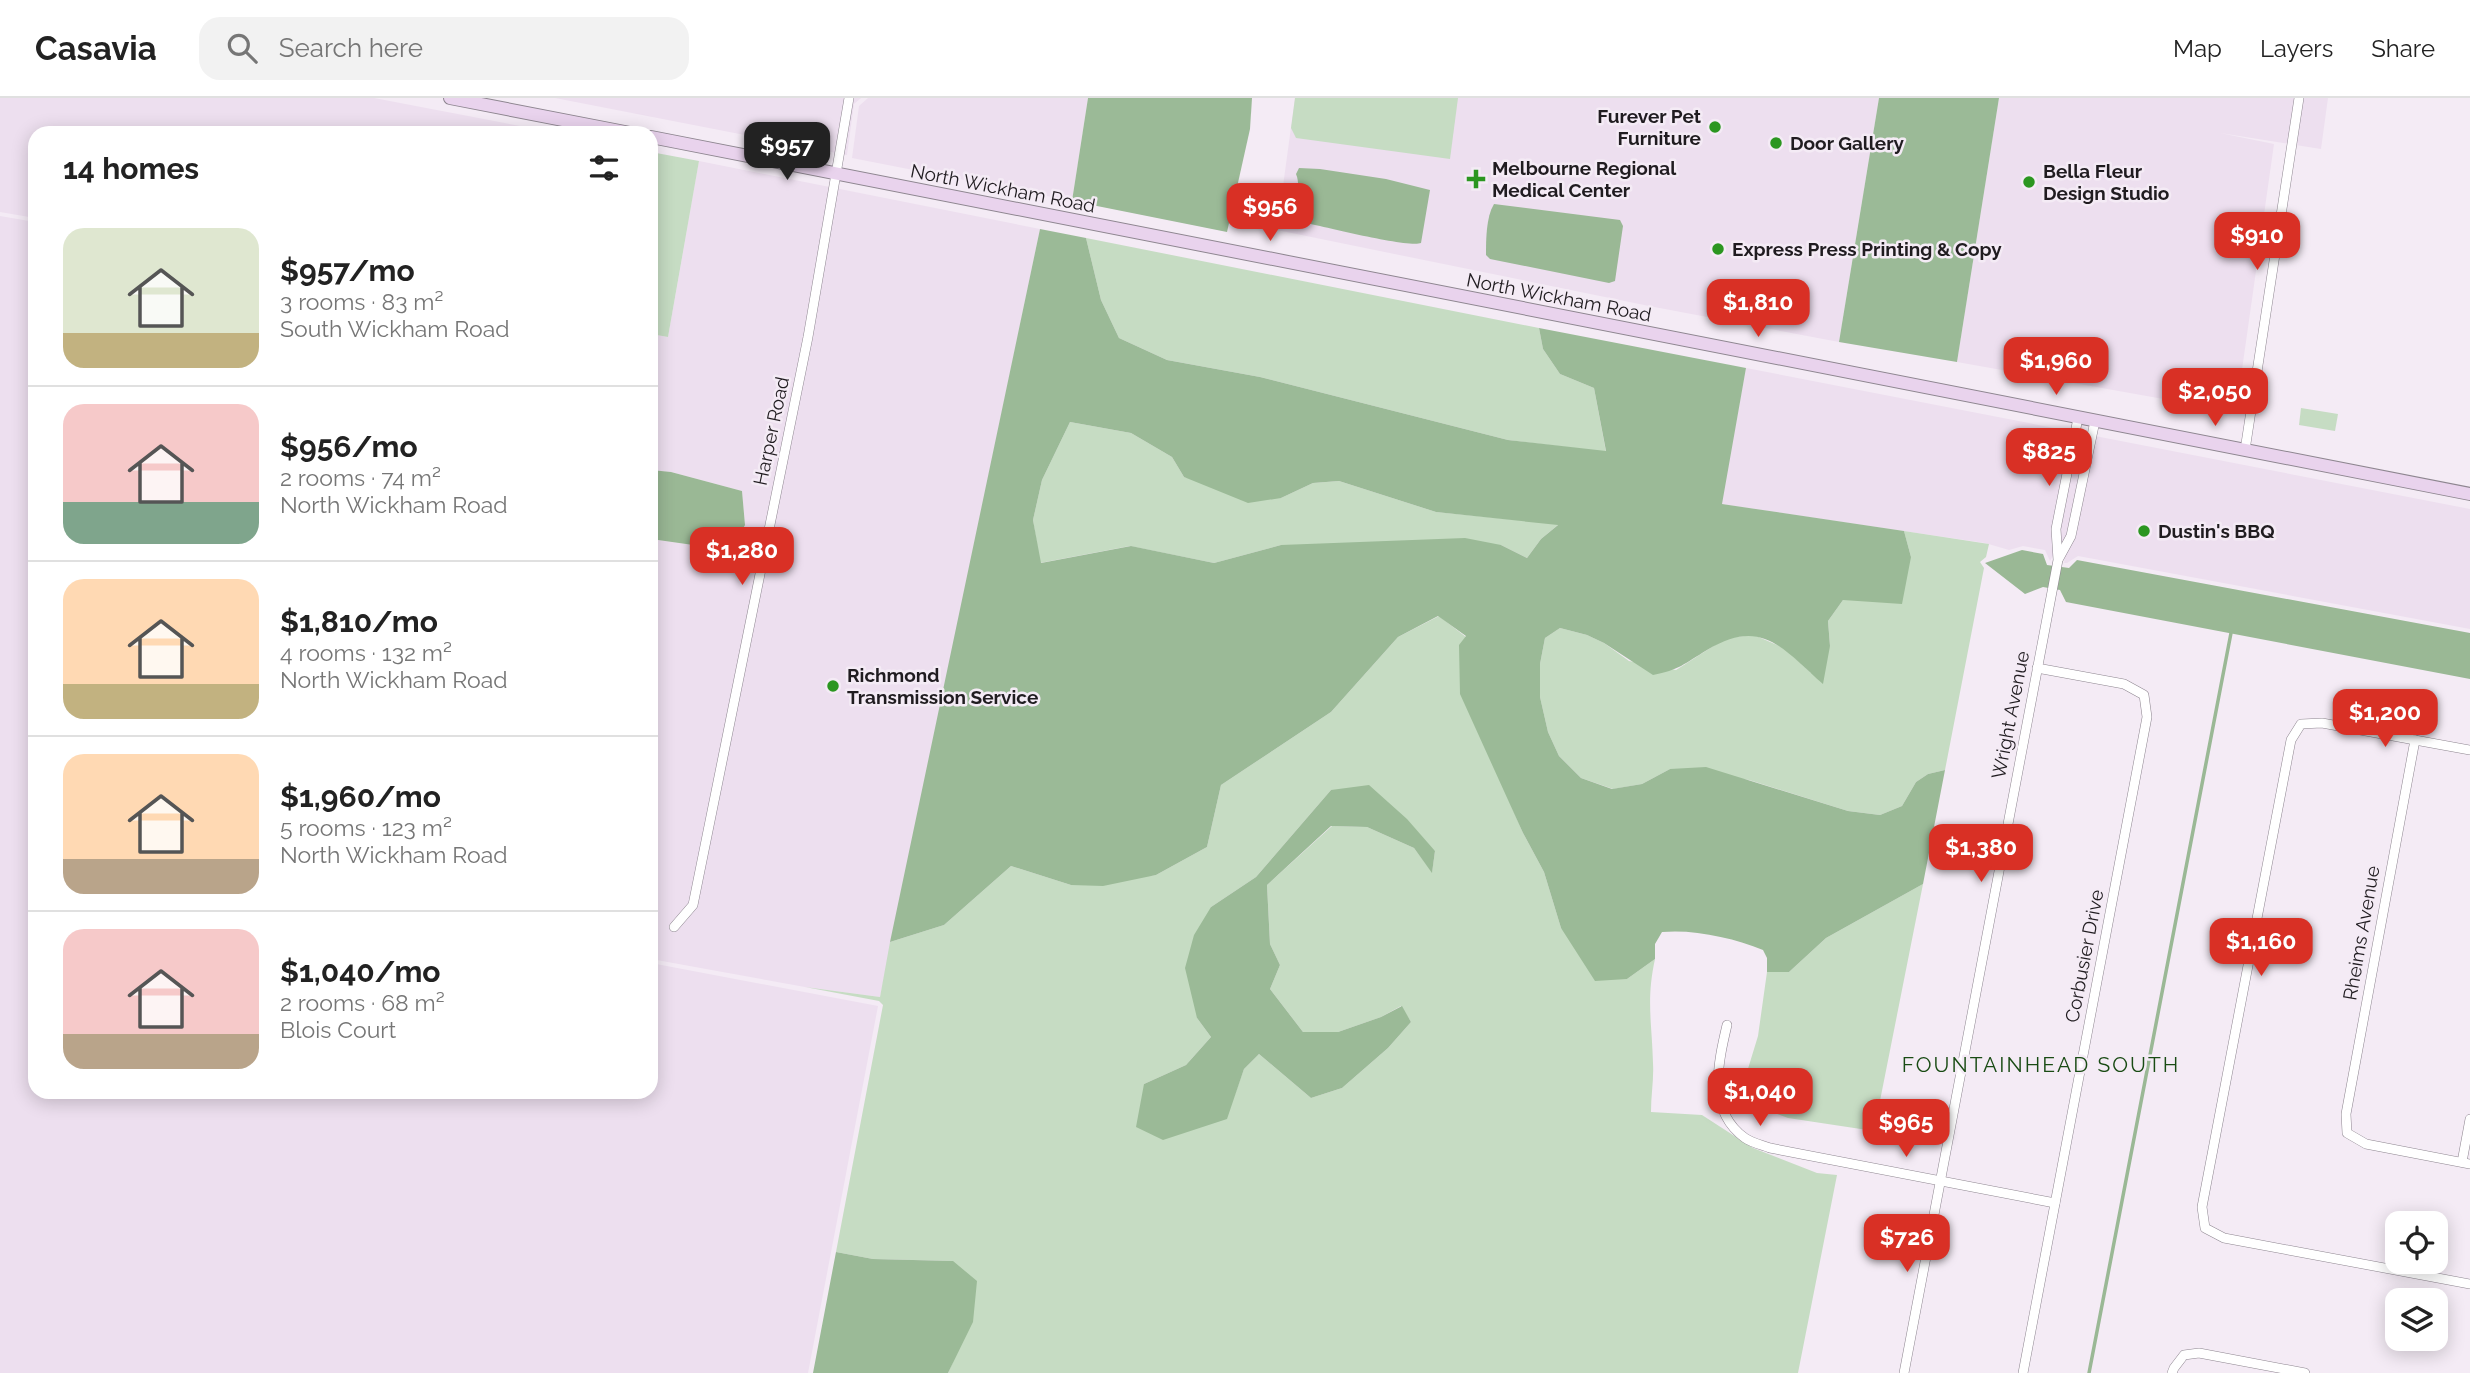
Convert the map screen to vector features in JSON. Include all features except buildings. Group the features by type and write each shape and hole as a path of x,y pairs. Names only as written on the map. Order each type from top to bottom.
{"main road":[{"path":"450,98 594,126"},
{"name":"North Wickham Road","path":"658,138 2470,494"}],"street":[{"name":"Harper Road","path":"674,927 692,905 808,337 849,98"},
{"path":"2245,450 2299,98"},
{"name":"Wright Avenue","path":"1904,1373 2052,593 2058,560 2056,529 2078,418"},
{"name":"Wright Avenue","path":"2058,560 2071,536 2095,421"},
{"name":"Corbusier Drive","path":"2023,1373 2147,717 2144,695 2124,684 2037,668"},
{"path":"2470,750 2322,723 2301,724 2291,740 2202,1207 2205,1228 2224,1237 2470,1283"},
{"name":"Rheims Avenue","path":"2414,740 2346,1114 2347,1133 2366,1144 2466,1163"},
{"path":"1727,1025 1717,1069 1720,1103 1731,1123 1745,1138 1770,1148 2055,1203"},
{"path":"2466,1163 2470,1119"},
{"path":"2172,1373 2184,1355 2199,1353 2305,1373"}],"shaded area":[{"path":"0,98 374,98 520,126 28,126 28,217 0,212"},
{"path":"555,98 861,98 854,104 847,155"},
{"path":"868,98 1088,98 1072,201 852,158 859,106"},
{"path":"1088,98 1252,98 1250,129 1227,232 1072,201"},
{"path":"1295,98 1879,98 1839,342 1277,230"},
{"path":"1295,98 1458,98 1450,159 1296,138 1291,128"},
{"path":"1879,98 1999,98 1957,362 1839,342"},
{"path":"1999,98 2328,98 2321,149 2220,133 2274,144 2236,412 1957,362"},
{"path":"658,153 699,161 668,337 658,335"},
{"path":"699,161 1040,229 880,997 805,987 658,960 658,540 735,551 745,525 742,491 658,471 658,335 668,337"},
{"path":"1299,168 1386,179 1430,190 1421,243 1381,239 1297,221 1294,210 1298,186 1296,174"},
{"path":"1494,204 1620,220 1623,226 1615,281 1609,283 1490,259 1486,255 1486,236 1489,215"},
{"path":"0,216 28,221 28,1099 658,1099 658,964 878,1006 808,1373 0,1373"},
{"path":"1040,229 1086,238 1101,300 1119,338 1167,360 1260,377 1508,440 1606,451 1594,388 1560,374 1543,349 1539,328 1746,368 1722,504 1904,531 1911,557 1902,604 1843,600 1828,621 1830,646 1823,684 1783,649 1757,637 1743,636 1726,641 1675,669 1653,675 1587,635 1560,628 1545,638 1540,664 1540,697 1548,732 1559,756 1581,778 1612,789 1642,784 1670,769 1706,767 1848,811 1880,815 1902,806 1916,782 1928,774 1945,770 1923,884 1826,938 1789,972 1767,972 1767,958 1763,950 1752,946 1714,935 1674,931 1662,932 1655,944 1655,959 1627,979 1595,981 1561,928 1544,872 1523,833 1460,694 1459,645 1466,636 1438,616 1398,637 1331,712 1221,785 1207,847 1156,875 1103,886 1071,885 1011,866 944,925 890,942","holes":["1070,422 1131,433 1172,457 1184,477 1248,503 1281,498 1313,483 1339,481 1436,512 1558,525 1541,539 1527,558 1501,545 1465,538 1281,545 1214,563 1131,546 1041,563 1033,520 1042,480"]},
{"path":"1086,238 1539,328 1543,349 1560,374 1594,388 1606,452 1508,440 1260,377 1167,360 1119,338 1101,300"},
{"path":"1746,368 2470,509 2470,629 2078,556 2064,563 2065,556 2054,554 2050,561 2045,550 2023,546 2009,550 1985,543 1721,504"},
{"path":"2301,408 2338,414 2335,431 2299,425"},
{"path":"1070,422 1131,433 1172,457 1184,477 1281,498 1313,483 1339,481 1436,512 1559,524 1541,539 1527,558 1501,545 1281,545 1214,563 1130,546 1040,563 1033,520 1042,480"},
{"path":"658,471 742,491 745,525 740,535 741,544 735,551 658,540"},
{"path":"1904,531 1989,544 1986,557 1980,562 1984,568 1945,770 1928,774 1916,782 1902,806 1880,815 1848,811 1749,780 1670,769 1642,784 1613,789 1581,778 1559,756 1548,732 1540,697 1540,664 1545,638 1560,628 1604,643 1629,661 1676,670 1726,638 1754,635 1784,648 1811,673 1830,646 1828,621 1843,600 1911,557"},
{"path":"2022,550 2043,554 2047,565 2069,568 2077,560 2470,633 2470,679 2066,602 2060,590 2043,587 2025,594 1985,563"},
{"path":"1439,616 1466,637 1507,796 1544,872 1561,928 1627,979 1655,959 1650,999 1653,1069 1651,1112 1702,1115 1753,1148 1817,1173 1837,1175 1798,1373 948,1373 953,1362 953,1261 873,1259 836,1252 883,1005 879,1001 805,987 880,997 890,942 944,925 1011,866 1071,885 1156,875 1207,847 1221,785 1331,712 1398,637","holes":["1331,790 1435,851 1432,872 1414,848 1367,827 1332,826 1267,885 1270,944 1280,965 1270,989 1303,1032 1338,1032 1381,1017 1401,1006 1411,1022 1388,1048 1342,1088 1311,1098 1259,1054 1244,1069 1226,1119 1144,1084 1186,1065 1211,1037 1197,1018 1211,907 1256,877"]},
{"path":"1369,785 1407,819 1435,851 1432,873 1414,848 1367,827 1331,826 1267,885 1270,944 1280,965 1270,989 1303,1032 1338,1032 1381,1017 1402,1006 1411,1022 1388,1048 1342,1088 1311,1098 1259,1054 1244,1069 1227,1119 1163,1140 1136,1127 1144,1084 1186,1065 1211,1037 1197,1018 1185,968 1194,935 1211,907 1256,877 1331,790"},
{"path":"1923,884 1874,1131 1788,1118 1761,1108 1749,1095 1747,1072 1758,1036 1767,972 1789,972 1826,938"},
{"path":"836,1252 873,1259 953,1261 977,1281 973,1322 948,1373 813,1373"}],"waterway":[{"path":"2089,1373 2231,633"}],"place":[{"name":"Furever Pet Furniture","path":"1715,127"},
{"name":"Door Gallery","path":"1776,143"},
{"name":"Melbourne Regional Medical Center","path":"1476,179"},
{"name":"Bella Fleur Design Studio","path":"2029,182"},
{"name":"Express Press Printing & Copy","path":"1718,249"},
{"name":"Dustin's BBQ","path":"2144,531"},
{"name":"Richmond Transmission Service","path":"833,686"}],"district":[{"name":"FOUNTAINHEAD SOUTH","path":"2041,1065"}]}
